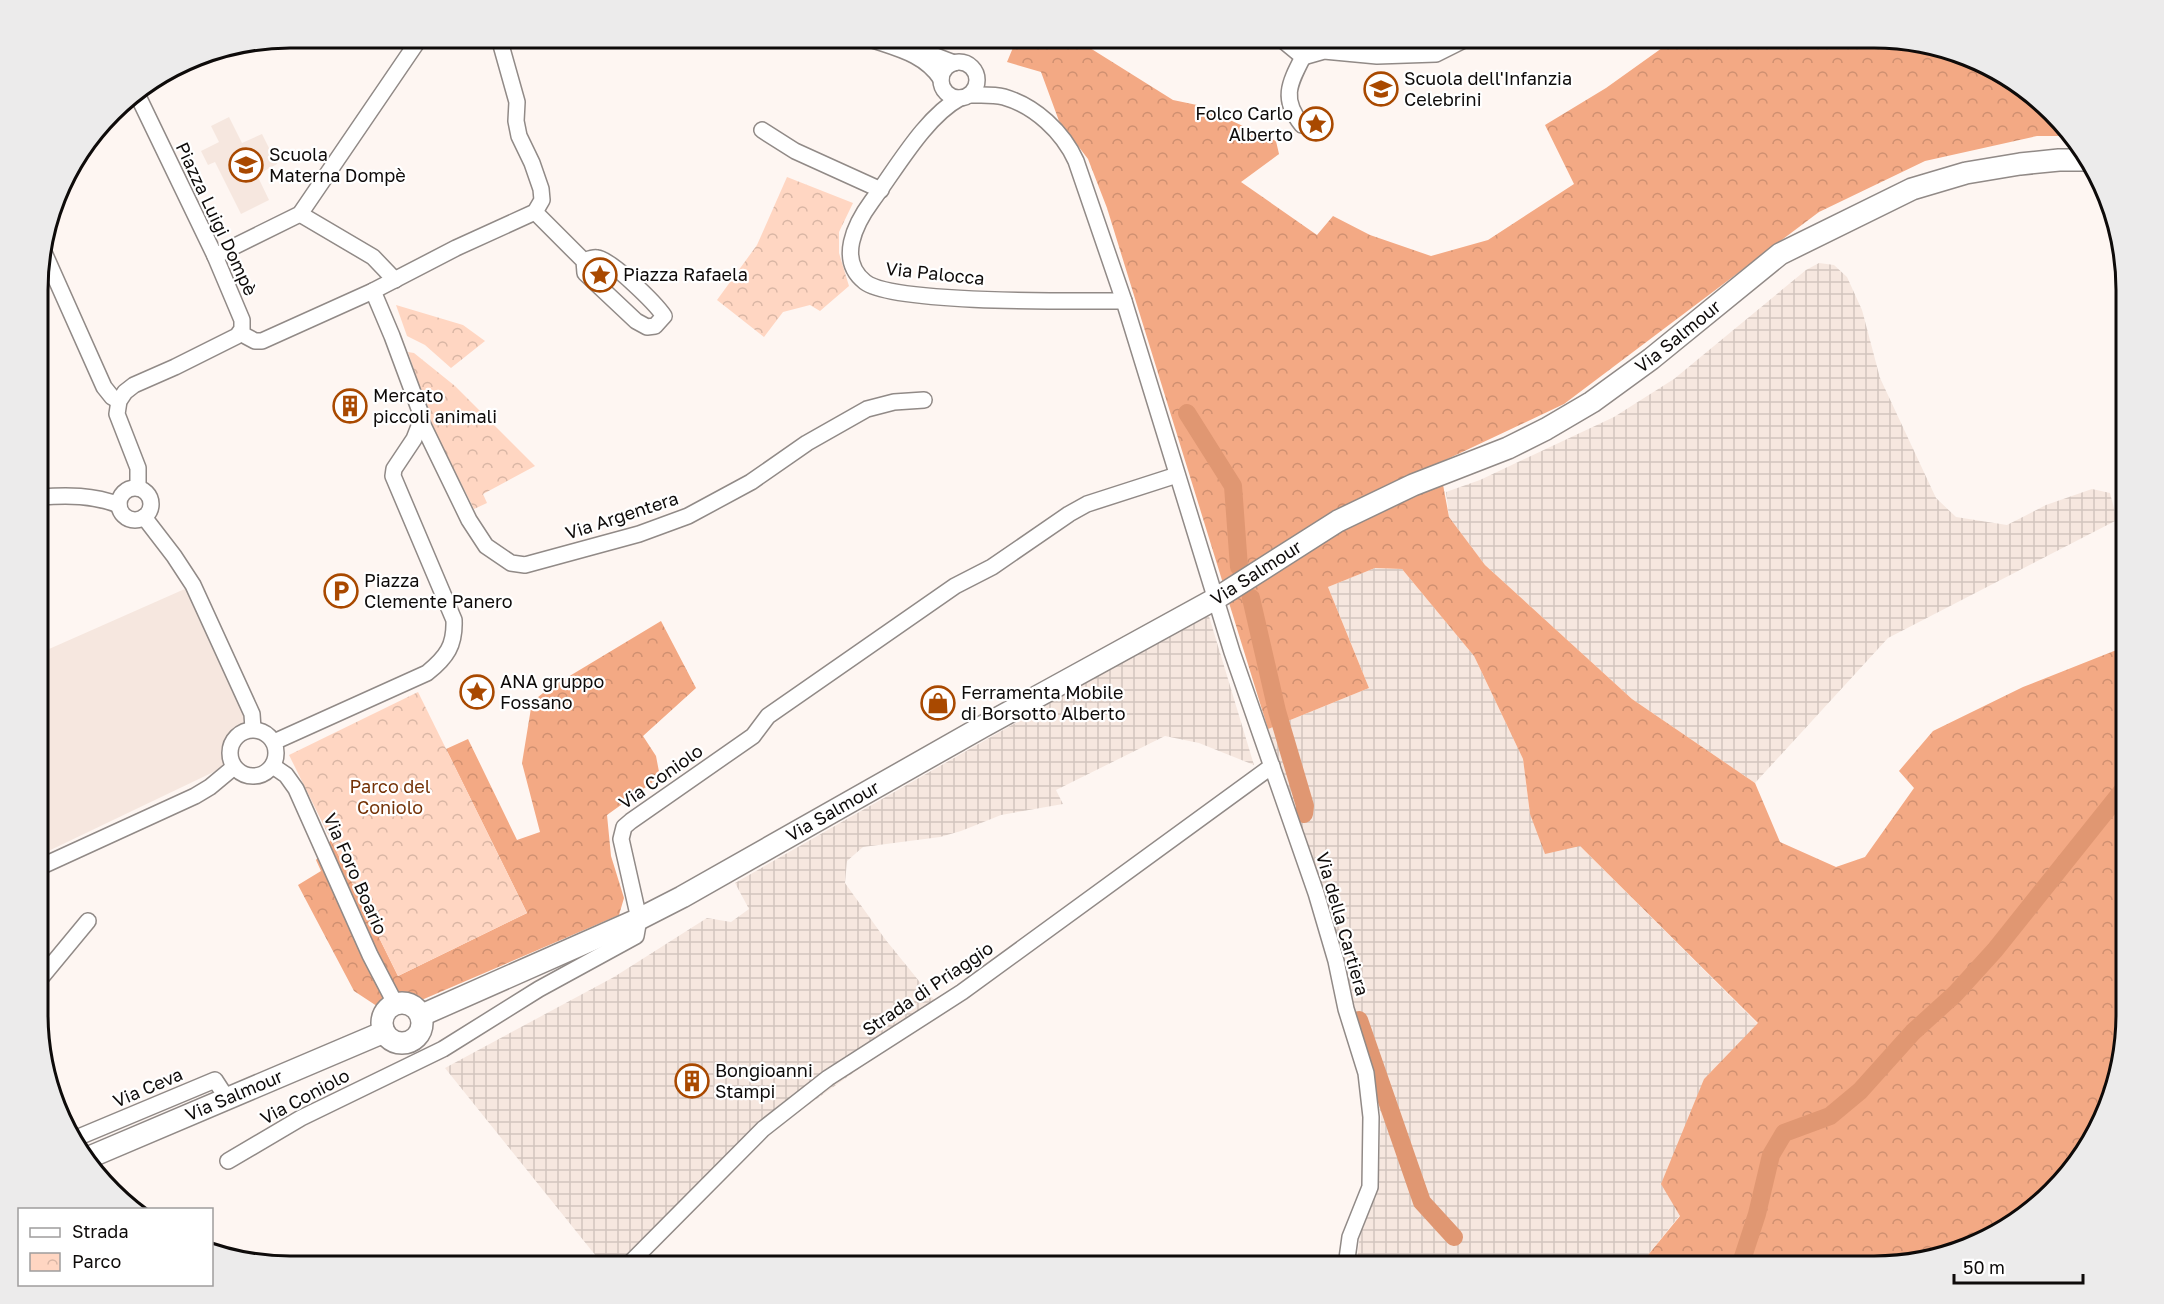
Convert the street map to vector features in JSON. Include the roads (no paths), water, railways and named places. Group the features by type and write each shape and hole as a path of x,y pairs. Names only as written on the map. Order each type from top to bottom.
{"main road":[{"name":"Via Salmour","path":"422,1015 639,919 1217,598 1338,521 1413,485 1508,448 1546,429 1592,402 1689,329 1780,254 1912,189 1966,173 2020,164 2078,160"},
{"path":"408,1003 422,1015 422,1029 419,1035 408,1042 394,1041 384,1032 383,1015 395,1004 408,1003"},
{"name":"Via Salmour","path":"94,1155 384,1032"}],"street":[{"path":"215,256 300,214 413,48"},
{"path":"138,488 138,468 117,414 119,401 134,385 175,367 240,333 255,341 262,341 373,291 456,248 535,212 542,200 541,189 519,136 516,121 517,102 502,48"},
{"path":"896,48 911,53 930,65 950,96 1002,96"},
{"path":"1297,48 1309,55"},
{"path":"1307,48 1309,55"},
{"path":"1302,125 1294,115 1288,96 1291,82 1309,55 1324,51 1377,56 1436,54 1448,48"},
{"path":"911,53 933,55 954,63 968,64 973,68 977,77 977,85 965,97"},
{"name":"Via Palocca","path":"933,119 946,68 954,63"},
{"path":"977,77 1002,96 1020,103 1053,127 1072,152 1124,301 1217,598"},
{"name":"Via Palocca","path":"965,97 933,119 860,217 852,236 851,248 851,261 857,273 866,283 878,289 940,298 1124,301"},
{"name":"Piazza Luigi Dompè","path":"140,100 215,256 242,320 240,333"},
{"path":"762,130 795,151 881,189"},
{"path":"535,212 584,261 585,273 636,321 647,327 655,326 660,322 664,315 657,305 608,262 597,257 584,261"},
{"path":"300,214 373,257 395,280"},
{"path":"50,265 104,387 112,397 119,401"},
{"name":"Via Argentera","path":"373,291 403,365 421,414 421,421 469,520 486,546 511,563 525,565 639,534 688,516 751,482 807,443 867,409 894,402 924,400"},
{"path":"274,742 427,673 441,662 447,653 455,635 454,620 393,476 394,469 414,439 421,421"},
{"name":"Via Coniolo","path":"228,1161 301,1118 443,1049 539,989 636,936 639,919 621,839 624,827 631,821 753,736 768,716 955,586 992,567 1087,504 1177,475"},
{"path":"138,488 147,493 152,503 148,513 136,520 127,518 121,512 119,505 124,492 138,488"},
{"path":"48,497 85,496 102,498 119,505"},
{"path":"144,517 193,585 252,714 253,729"},
{"name":"Via della Cartiera","path":"1217,598 1232,652 1316,893 1336,961 1346,1009 1366,1073 1371,1117 1370,1187 1350,1237 1347,1256"},
{"path":"253,729 265,733 274,742 277,754 273,766 267,771 254,776 246,775 234,767 229,753 234,739 239,734 253,729"},
{"name":"Via Foro Boario","path":"273,766 285,775 296,789 370,955 395,1004"},
{"name":"Strada di Priaggio","path":"637,1256 763,1129 828,1078 962,992 1272,766"},
{"path":"48,863 195,796 234,767"},
{"path":"48,969 88,921"},
{"name":"Via Ceva","path":"81,1136 215,1080 228,1100"}],"waterway":[{"path":"1187,413 1233,486 1239,567"},
{"path":"1251,598 1277,711 1305,806 1304,814"},
{"path":"1743,1256 1757,1214 1771,1155 1784,1133 1830,1116 1860,1091 1913,1032 1955,994 1995,950 2116,799"},
{"path":"1359,1020 1422,1202 1454,1237"}],"place":[{"name":"Scuola dell'Infanzia Celebrini","path":"1381,89"},
{"name":"Folco Carlo Alberto","path":"1316,124"},
{"name":"Scuola Materna Dompè","path":"246,165"},
{"name":"Piazza Rafaela","path":"600,275"},
{"name":"Mercato piccoli animali","path":"350,406"},
{"name":"Piazza Clemente Panero","path":"341,591"},
{"name":"ANA gruppo Fossano","path":"477,692"},
{"name":"Ferramenta Mobile di Borsotto Alberto","path":"938,703"},
{"name":"Bongioanni Stampi","path":"692,1081"}],"park label":[{"name":"Parco del Coniolo","path":"390,797"}]}
